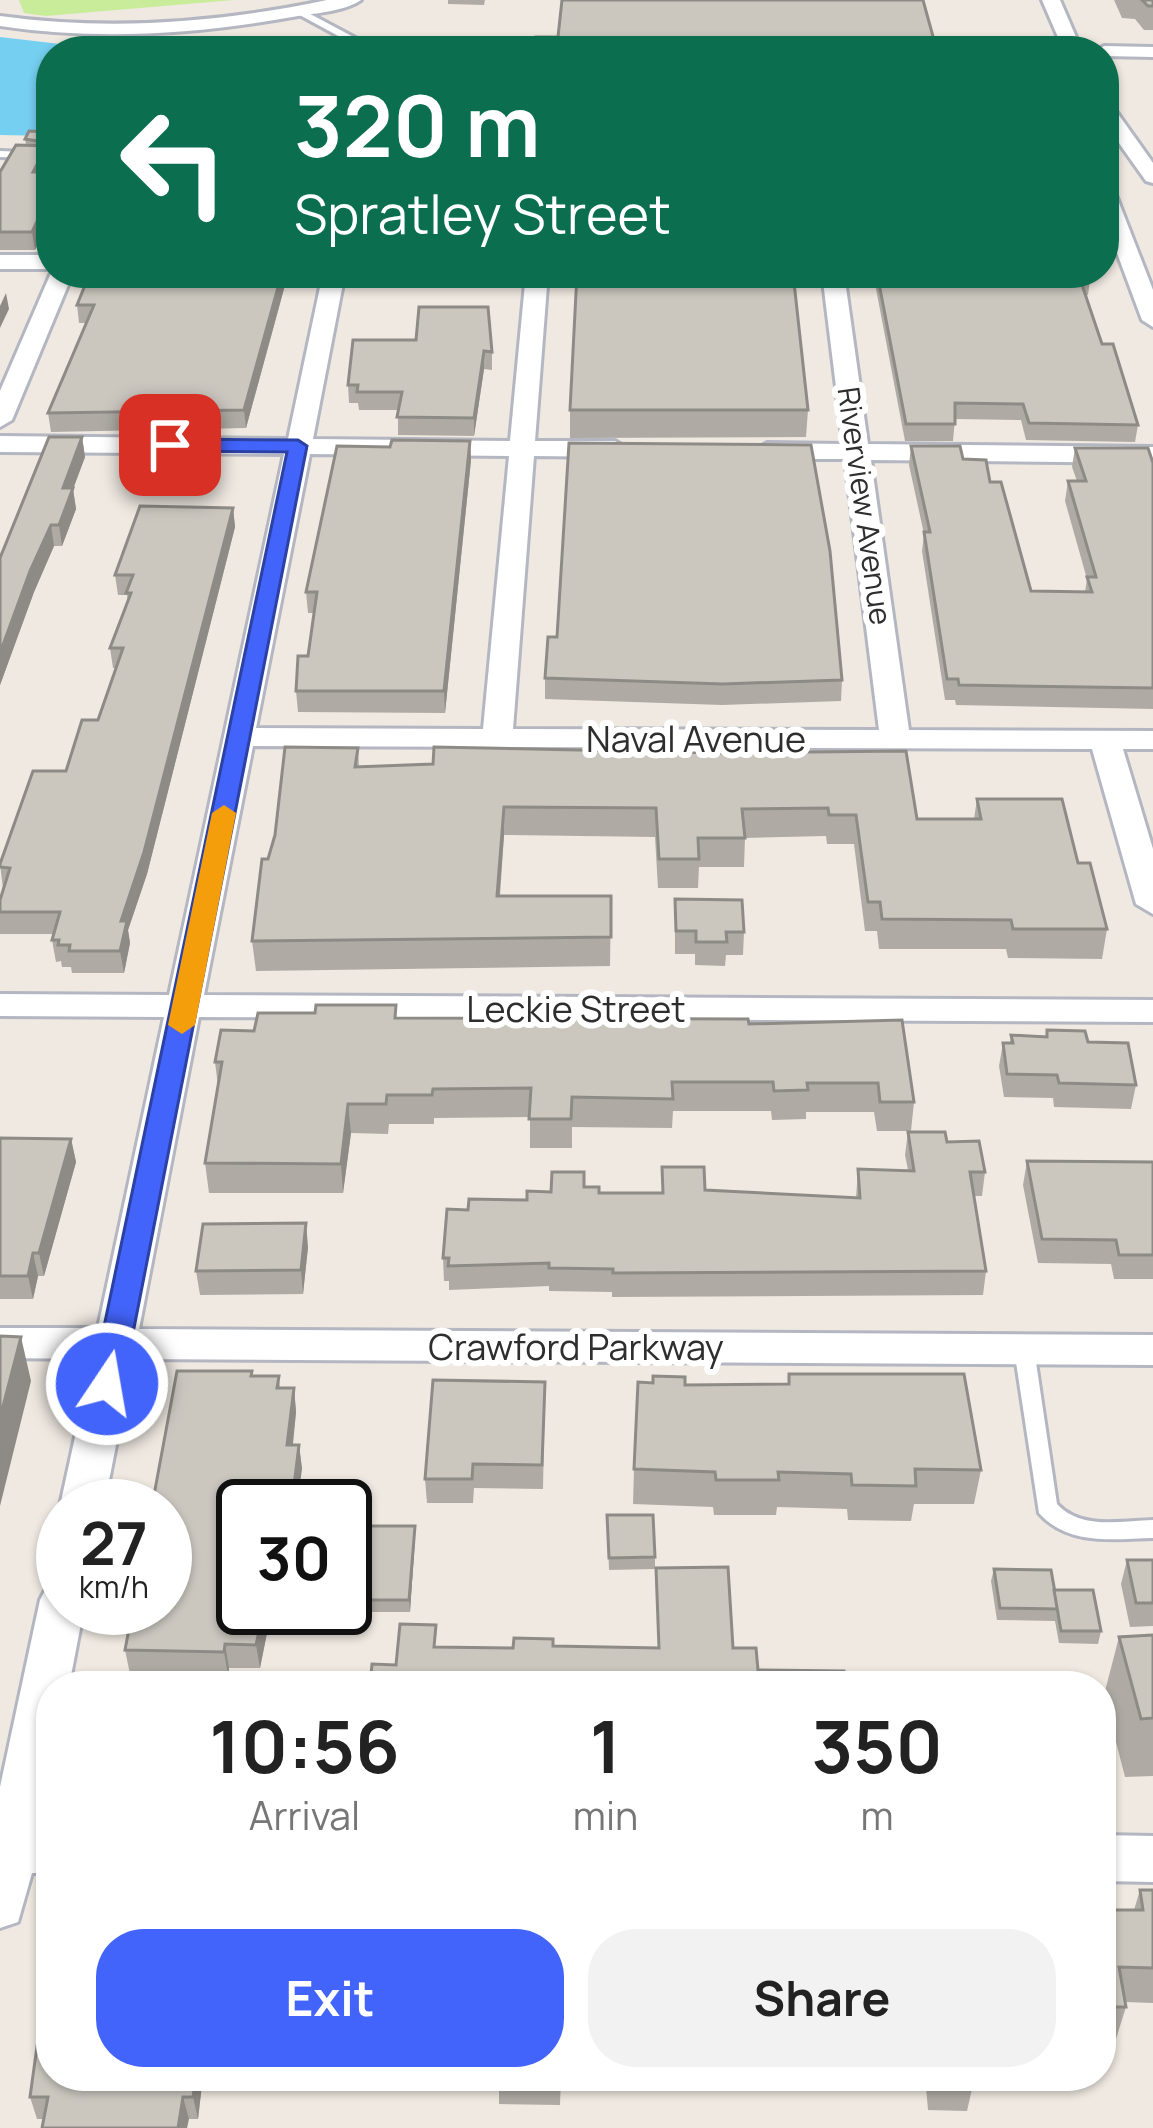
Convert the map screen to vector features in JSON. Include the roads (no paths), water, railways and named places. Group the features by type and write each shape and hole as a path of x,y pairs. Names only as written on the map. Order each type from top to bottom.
{"street":[{"path":"0,21 74,29 144,29 352,0"},
{"path":"1051,0 1067,36"},
{"path":"1119,51 1153,52"},
{"path":"1119,128 1153,177"},
{"path":"1119,228 1153,320"},
{"path":"0,262 36,262"},
{"path":"1119,270 1136,270"},
{"path":"0,420 56,288"},
{"path":"88,1479 331,288"},
{"path":"497,738 536,288"},
{"name":"Riverview Avenue","path":"835,288 896,739"},
{"path":"0,443 644,450"},
{"path":"737,451 1153,454"},
{"name":"Naval Avenue","path":"239,737 1153,740"},
{"path":"1105,740 1153,904"},
{"name":"Leckie Street","path":"0,1005 1153,1011"},
{"name":"Crawford Parkway","path":"0,1343 1153,1350"},
{"path":"51,1671 57,1635"},
{"path":"0,1905 21,1850 36,1761"},
{"path":"1116,1858 1153,1859"}],"lane":[{"path":"298,11 345,36"},
{"path":"0,154 36,155"},
{"path":"1024,1349 1047,1507 1054,1519 1070,1527 1153,1529"}],"water":[{"path":"0,37 36,41 36,136 0,135"}]}
